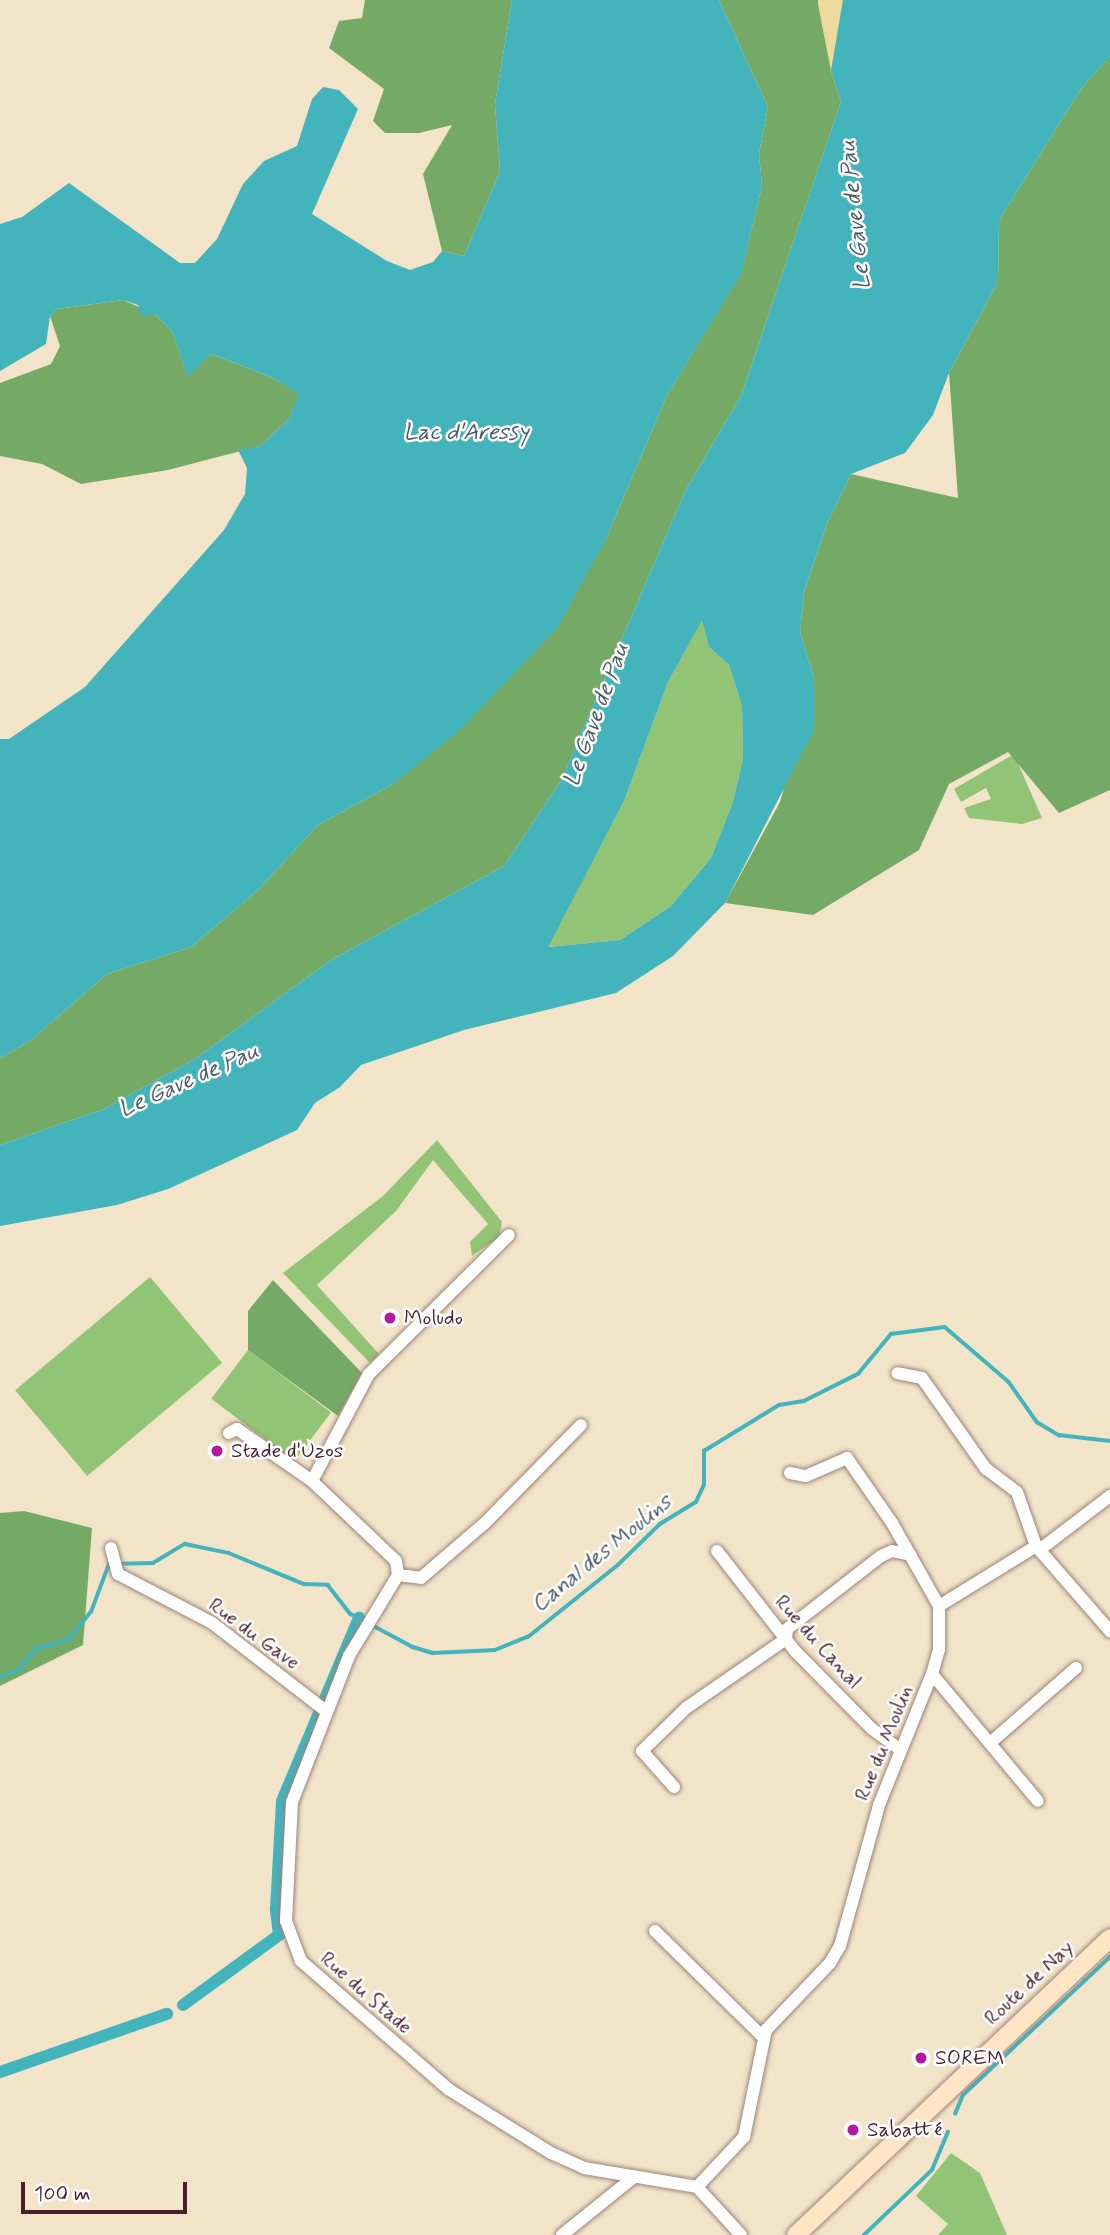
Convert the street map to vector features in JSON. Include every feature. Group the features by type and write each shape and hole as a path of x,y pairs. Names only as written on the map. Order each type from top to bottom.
{"main road":[{"name":"Route de Nay","path":"796,2235 1110,1938"}],"street":[{"path":"312,1481 369,1374 509,1235"},
{"path":"897,1373 922,1378 986,1469 1017,1492 1039,1547 1110,1631"},
{"path":"229,1433 237,1429 312,1481 396,1561 398,1575 421,1578 485,1523 581,1424"},
{"path":"790,1473 806,1476 848,1458 894,1527 939,1606 1039,1547 1110,1496"},
{"path":"674,1787 642,1751 686,1708 786,1639 787,1629 887,1553 894,1527"},
{"name":"Rue du Canal","path":"717,1551 786,1639 872,1729 900,1749"},
{"name":"Rue du Gave","path":"113,1553 118,1574 212,1623 321,1708"},
{"path":"887,1553 911,1555"},
{"name":"Rue du Stade","path":"398,1575 321,1708 292,1802 286,1910 301,1961 448,2088 551,2153 584,2168 697,2187"},
{"name":"Rue du Moulin","path":"763,2038 830,1963 840,1946 879,1805 932,1674 939,1650 939,1606"},
{"path":"990,1743 1076,1668"},
{"path":"932,1674 1038,1801"},
{"path":"655,1931 763,2038 751,2121 744,2137 697,2187 741,2235"},
{"path":"562,2235 634,2177"}],"green space":[{"path":"365,0 512,0 495,104 500,171 464,256 442,251 423,174 452,125 419,133 385,133 373,121 384,89 329,48 339,21 362,18"},
{"path":"719,0 843,0 831,71 841,101 741,396 685,491 561,781 504,866 331,960 195,1059 104,1109 0,1145 0,1058 30,1041 107,974 191,947 258,890 318,825 393,784 607,537 667,395 741,273 762,186 759,154 768,107"},
{"path":"1110,56 1110,790 1059,813 1008,752 949,784 919,850 813,915 725,903 780,802 814,678 800,632 804,592 827,524 851,474 958,498 949,373 998,282 999,220 1081,89"},
{"path":"123,300 155,314 172,331 188,376 211,354 271,377 300,394 289,419 260,446 168,470 81,484 42,464 0,456 0,383 51,364 60,346 50,316 57,309"},
{"path":"702,619 709,647 729,665 742,706 743,759 733,802 711,858 671,906 620,940 547,947 624,801 668,682"},
{"path":"1014,754 1042,818 1022,824 969,818 964,808 991,799 986,788 961,802 954,789"},
{"path":"437,1140 502,1222 499,1237 472,1256 470,1242 488,1224 433,1160 396,1211 317,1285 379,1354 370,1363 283,1273 383,1196"},
{"path":"150,1277 222,1363 87,1476 15,1390"},
{"path":"273,1280 362,1373 338,1416 248,1350 248,1311"},
{"path":"248,1350 331,1413 294,1461 211,1399"},
{"path":"24,1511 92,1528 83,1645 0,1686 0,1513"},
{"path":"951,2153 980,2173 1007,2235 938,2235 948,2224 916,2196"}],"sand":[{"path":"818,0 843,0 831,71 818,4"}],"water":[{"name":"Lac d'Aressy","path":"512,0 719,0 768,107 759,154 762,186 741,274 667,395 607,537 558,627 459,731 393,784 318,825 258,890 191,947 107,974 30,1041 0,1058 0,739 9,739 85,687 224,530 245,494 247,468 238,450 260,446 289,419 299,394 271,377 211,354 188,377 172,331 155,314 142,316 138,305 123,300 57,309 50,316 46,344 0,371 0,224 22,217 69,183 180,263 195,263 217,239 243,184 264,161 297,146 312,99 323,87 339,90 358,109 312,214 387,261 410,270 433,262 442,251 464,256 500,171 495,104"},
{"name":"Le Gave de Pau","path":"843,0 1110,0 1110,56 1081,89 999,220 998,282 949,373 933,415 905,453 851,474 827,524 804,592 800,632 814,678 814,730 725,903 673,956 616,993 464,1030 361,1065 340,1087 315,1103 297,1130 168,1189 117,1205 0,1226 0,1145 104,1109 195,1059 331,960 504,866 561,781 685,491 741,396 841,101 831,71","holes":["702,620 709,647 729,665 742,706 743,759 733,802 711,858 671,906 620,940 548,947 624,801 668,682"]}],"waterway":[{"name":"Canal des Moulins","path":"372,1625 413,1647 433,1653 495,1650 528,1637 618,1565 660,1524 696,1502 704,1485 704,1451 779,1405 804,1401 858,1374 891,1334 945,1327 1009,1382 1037,1422 1059,1435 1110,1441"},
{"name":"Canal des Moulins","path":"0,1677 18,1670 37,1648 68,1640 91,1612 109,1564 153,1563 185,1544 229,1553 304,1584 328,1585 351,1614 365,1621"},
{"path":"183,2005 279,1935 276,1909 282,1801 359,1618"},
{"path":"955,2114 963,2095 1110,1957"},
{"path":"0,2072 167,2014"},
{"path":"864,2235 932,2170 948,2132"}],"place":[{"name":"Moludo","path":"390,1318"},
{"name":"Stade d'Uzos","path":"217,1451"},
{"name":"SOREM","path":"921,2058"},
{"name":"Sabatté","path":"853,2130"}]}
